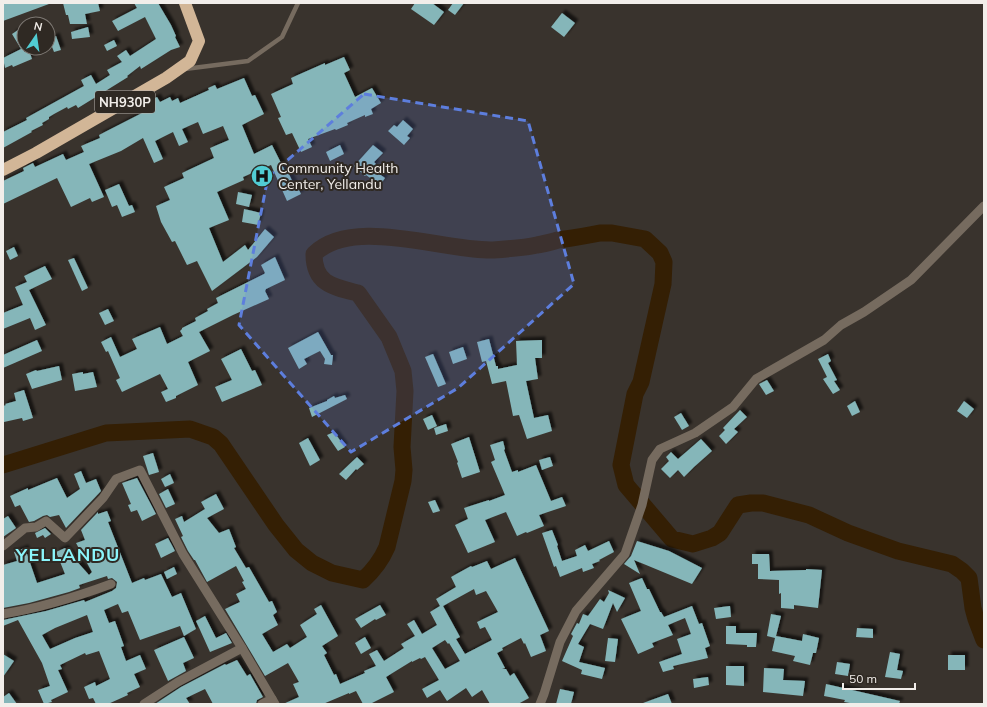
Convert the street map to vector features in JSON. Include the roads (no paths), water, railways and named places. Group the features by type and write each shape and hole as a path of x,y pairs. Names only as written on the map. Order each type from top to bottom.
{"highway":[{"name":"NH930P","path":"3,170 36,153 166,78 190,61 199,42 185,3"}],"street":[{"path":"540,704 560,642 576,611 625,554 642,505 652,460 660,449 695,433 733,407 756,379 824,340 910,280 984,206"},
{"path":"3,546 25,528 36,527 46,521 65,538 103,498 116,479 140,470 183,554 242,648 273,701 262,704"},
{"path":"3,614 24,611 80,595 111,584"},
{"path":"144,704 178,682 242,648"}],"lane":[{"path":"178,70 248,61 282,37 299,4"}],"waterway":[{"path":"3,465 106,433 190,429 213,437 221,444 276,525 296,550 312,563 332,573 363,580 377,565 387,547 403,481 404,470 402,447 405,391 403,371 389,337 358,293 333,286 321,278 317,272 314,254 331,243 351,237 374,236 399,238 472,249 492,250 526,247 600,233 612,233 645,239 660,253 664,262 663,284 641,382 635,394 621,465 626,485 672,539 693,544 712,538 720,533 738,505 763,503 809,515 848,533 898,551 952,564 962,571 969,578 973,608 984,640"}],"place":[{"name":"Community Health Center, Yellandu","path":"262,176"}],"district":[{"name":"YELLANDU","path":"68,555"}]}
